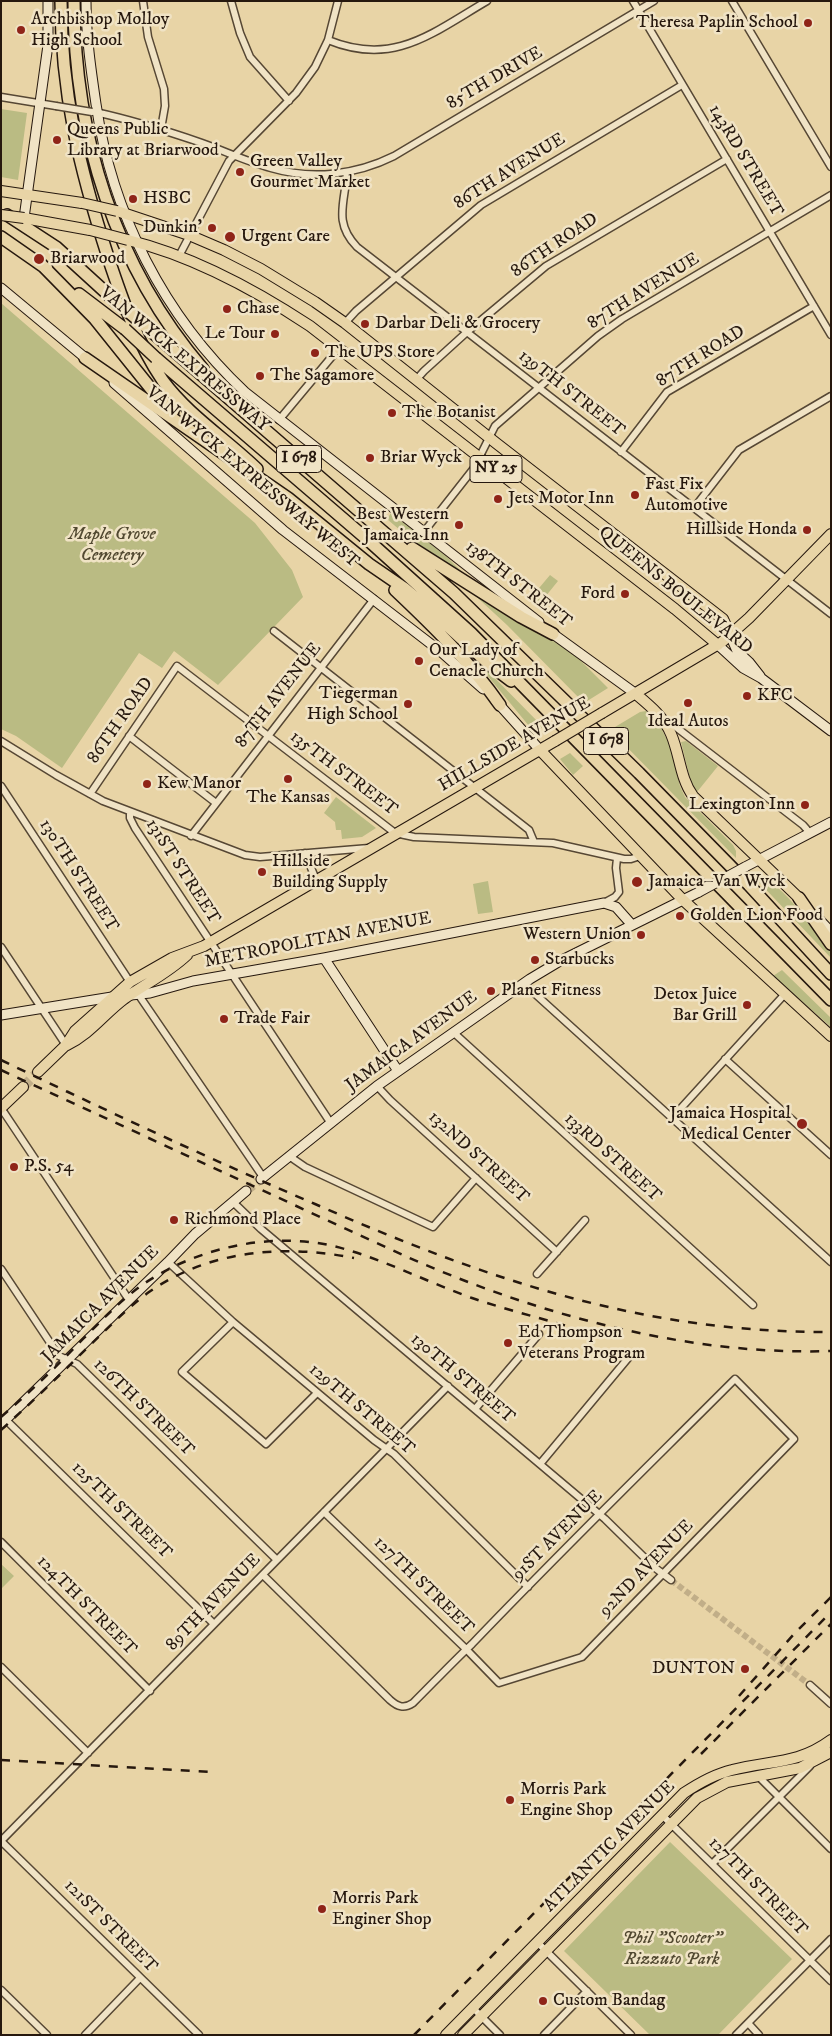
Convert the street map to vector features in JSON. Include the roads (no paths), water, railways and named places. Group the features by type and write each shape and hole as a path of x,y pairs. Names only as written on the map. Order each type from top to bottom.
{"highway":[{"path":"61,1 64,72 76,145 99,226 134,327 156,370 177,398 288,498 369,564 423,604 490,665 548,710"},
{"path":"74,1 76,60 84,120 101,183 117,229 141,280 166,322 187,351 229,399"},
{"name":"VAN WYCK EXPRESSWAY","path":"1,211 56,247 113,299 454,593 572,706 749,885 831,974"},
{"name":"VAN WYCK EXPRESSWAY","path":"1,237 41,264 125,329 444,608 548,710 831,1000"},
{"path":"41,264 95,319 158,396 212,445"},
{"path":"85,358 288,498"},
{"path":"370,520 458,578 521,617 553,634"},
{"path":"369,564 457,651 483,681 500,705"},
{"path":"799,898 831,944"}],"main road":[{"path":"24,218 48,45 48,1"},
{"name":"138TH STREET","path":"86,1 94,112 121,213 133,241 158,283 199,344 239,388 553,634 636,694"},
{"name":"QUEENS BOULEVARD","path":"6,192 26,199 82,204 121,213 189,235 261,269 298,291 345,323 723,619 737,651 749,662 761,678"},
{"name":"QUEENS BOULEVARD","path":"1,215 90,230 133,241 179,256 264,297 310,326 339,348 675,609 743,668 761,678 831,732"},
{"path":"1,288 85,358"},
{"name":"VAN WYCK EXPRESSWAY WEST","path":"85,358 283,530 440,651 500,705 540,750 682,899 784,995 831,1036"},
{"name":"HILLSIDE AVENUE","path":"38,1072 66,1045 75,1031 130,982 172,958 210,942 718,645 831,534"},
{"path":"636,694 663,720 672,734 685,781 693,796 722,826 760,859 831,932"},
{"name":"JAMAICA AVENUE","path":"262,1178 377,1086 523,983 555,964 831,822"},
{"path":"604,903 616,907 632,925"},
{"name":"METROPOLITAN AVENUE","path":"1,1015 42,1010 113,996 160,991 193,981 324,958 604,903"},
{"name":"HILLSIDE AVENUE","path":"66,1045 82,1038 134,994 164,974 192,951"},
{"path":"324,958 398,1071"},
{"path":"164,974 171,983 193,981"},
{"path":"1,1108 23,1087"},
{"name":"JAMAICA AVENUE","path":"4,1422 195,1234 246,1191"},
{"name":"ATLANTIC AVENUE","path":"446,2035 684,1794 699,1783 724,1772 790,1760 813,1751 831,1740"},
{"name":"ATLANTIC AVENUE","path":"464,2035 691,1802 704,1793 728,1782 784,1772 814,1762 831,1752"}],"street":[{"path":"143,1 148,36 164,89 165,106 161,129"},
{"path":"231,1 240,33 250,57 289,101"},
{"path":"179,256 234,155 289,101 309,76 328,40 338,1"},
{"path":"328,40 358,49 378,50 396,48 424,38 487,1"},
{"name":"143RD STREET","path":"633,1 831,335"},
{"name":"85TH DRIVE","path":"1,97 94,112 161,129 265,167 282,171 311,174 347,172 376,164 402,151 654,1"},
{"path":"732,1 831,168"},
{"name":"86TH AVENUE","path":"345,323 395,277 481,205 682,85"},
{"name":"86TH ROAD","path":"416,380 468,332 546,266 727,159"},
{"name":"139TH STREET","path":"347,172 341,214 344,229 357,247 831,614"},
{"name":"87TH AVENUE","path":"423,533 458,490 479,458 489,436 499,421 610,327 831,195"},
{"name":"87TH ROAD","path":"621,452 667,392 814,306"},
{"path":"279,420 339,348"},
{"path":"694,508 739,450 831,396"},
{"name":"87TH AVENUE","path":"191,836 374,599"},
{"path":"274,631 529,830 533,835 534,842"},
{"name":"86TH ROAD","path":"90,794 177,666"},
{"name":"135TH STREET","path":"177,666 395,833"},
{"path":"663,720 677,728 757,789 803,825 810,833"},
{"path":"129,736 216,803"},
{"path":"1,741 90,794 191,836 249,856 370,848"},
{"name":"130TH STREET","path":"1,786 130,982"},
{"name":"131ST STREET","path":"130,812 134,828 330,1122"},
{"path":"395,833 414,837 568,845 617,858 631,859 640,856"},
{"path":"305,853 316,880"},
{"path":"604,903 615,897 619,892 617,858"},
{"path":"1,947 66,1045"},
{"path":"523,983 831,1262"},
{"path":"134,994 262,1178"},
{"path":"672,1118 784,995"},
{"name":"133RD STREET","path":"453,1032 753,1305"},
{"path":"725,1060 831,1155"},
{"name":"132ND STREET","path":"377,1086 557,1252"},
{"path":"1,1108 129,1300"},
{"path":"289,1156 304,1167 433,1226 476,1178"},
{"name":"130TH STREET","path":"233,1202 261,1229 600,1515 671,1580"},
{"path":"538,1274 585,1220"},
{"name":"129TH STREET","path":"168,1262 233,1322 386,1448 528,1587"},
{"name":"126TH STREET","path":"1,1269 59,1356 77,1364 277,1560"},
{"path":"233,1322 182,1372 266,1444 317,1392"},
{"path":"474,1408 539,1334"},
{"path":"540,1464 629,1357"},
{"name":"92ND AVENUE","path":"499,1683 582,1657 794,1439 735,1379"},
{"name":"91ST AVENUE","path":"263,1575 390,1700 399,1707 406,1707 413,1703 735,1379"},
{"name":"89TH AVENUE","path":"1,1841 448,1386"},
{"name":"125TH STREET","path":"4,1422 214,1624"},
{"name":"127TH STREET","path":"324,1512 499,1683"},
{"name":"124TH STREET","path":"1,1542 150,1691"},
{"path":"1,1667 88,1753"},
{"path":"810,1685 831,1704"},
{"path":"712,1864 814,1762"},
{"path":"749,1767 831,1849"},
{"name":"127TH STREET","path":"662,1815 831,1981"},
{"name":"121ST STREET","path":"1,1841 198,2035"},
{"path":"736,2035 831,1939"},
{"path":"537,1942 632,2035"},
{"path":"85,2035 140,1978"},
{"path":"1,1990 47,2035"},
{"path":"544,2035 587,1991"},
{"path":"473,2008 500,2035"},
{"path":"748,2024 759,2035"}],"tunnel":[{"path":"23,1087 38,1072"},
{"path":"246,1191 261,1179"},
{"path":"671,1580 810,1685"}],"railway":[{"path":"1,1060 276,1187 441,1256 504,1278 630,1312 695,1323 762,1330 831,1332"},
{"path":"1,1070 405,1256 507,1296 559,1313 667,1338 777,1351 831,1351"},
{"path":"1,1417 128,1296 145,1283 191,1259 243,1244 296,1241 323,1244 348,1250 472,1298 570,1327"},
{"path":"1,1430 125,1312 149,1292 172,1278 196,1267 248,1254 301,1252 354,1258"},
{"path":"739,1696 794,1634 831,1597"},
{"path":"414,2035 831,1612"},
{"path":"701,1754 831,1624"},
{"path":"1,1760 211,1772"}],"place":[{"name":"Theresa Paplin School","path":"808,23"},
{"name":"Archbishop Molloy High School","path":"21,30"},
{"name":"Queens Public Library at Briarwood","path":"57,140"},
{"name":"Green Valley Gourmet Market","path":"240,172"},
{"name":"HSBC","path":"133,199"},
{"name":"Dunkin'","path":"212,228"},
{"name":"Urgent Care","path":"230,237"},
{"name":"Briarwood","path":"39,259"},
{"name":"Chase","path":"227,309"},
{"name":"Darbar Deli & Grocery","path":"365,324"},
{"name":"Le Tour","path":"275,334"},
{"name":"The UPS Store","path":"315,353"},
{"name":"The Sagamore","path":"260,376"},
{"name":"The Botanist","path":"392,413"},
{"name":"Briar Wyck","path":"370,458"},
{"name":"Fast Fix Automotive","path":"635,495"},
{"name":"Jets Motor Inn","path":"498,499"},
{"name":"Best Western Jamaica Inn","path":"459,525"},
{"name":"Hillside Honda","path":"807,530"},
{"name":"Ford","path":"625,594"},
{"name":"Our Lady of Cenacle Church","path":"419,661"},
{"name":"KFC","path":"747,696"},
{"name":"Ideal Autos","path":"688,703"},
{"name":"Tiegerman High School","path":"408,704"},
{"name":"The Kansas","path":"288,779"},
{"name":"Kew Manor","path":"147,784"},
{"name":"Lexington Inn","path":"805,805"},
{"name":"Hillside Building Supply","path":"262,872"},
{"name":"Jamaica–Van Wyck","path":"637,882"},
{"name":"Golden Lion Food","path":"680,916"},
{"name":"Western Union","path":"641,935"},
{"name":"Starbucks","path":"535,960"},
{"name":"Planet Fitness","path":"491,991"},
{"name":"Detox Juice Bar Grill","path":"747,1005"},
{"name":"Trade Fair","path":"224,1019"},
{"name":"Jamaica Hospital Medical Center","path":"802,1124"},
{"name":"P.S. 54","path":"14,1167"},
{"name":"Richmond Place","path":"174,1220"},
{"name":"Ed Thompson Veterans Program","path":"508,1343"},
{"name":"DUNTON","path":"745,1669"},
{"name":"Morris Park Engine Shop","path":"510,1800"},
{"name":"Morris Park Enginer Shop","path":"322,1909"},
{"name":"Custom Bandag","path":"543,2001"}],"park label":[{"name":"Maple Grove Cemetery","path":"112,545"},
{"name":"Phil \"Scooter\" Rizzuto Park","path":"672,1949"}]}
